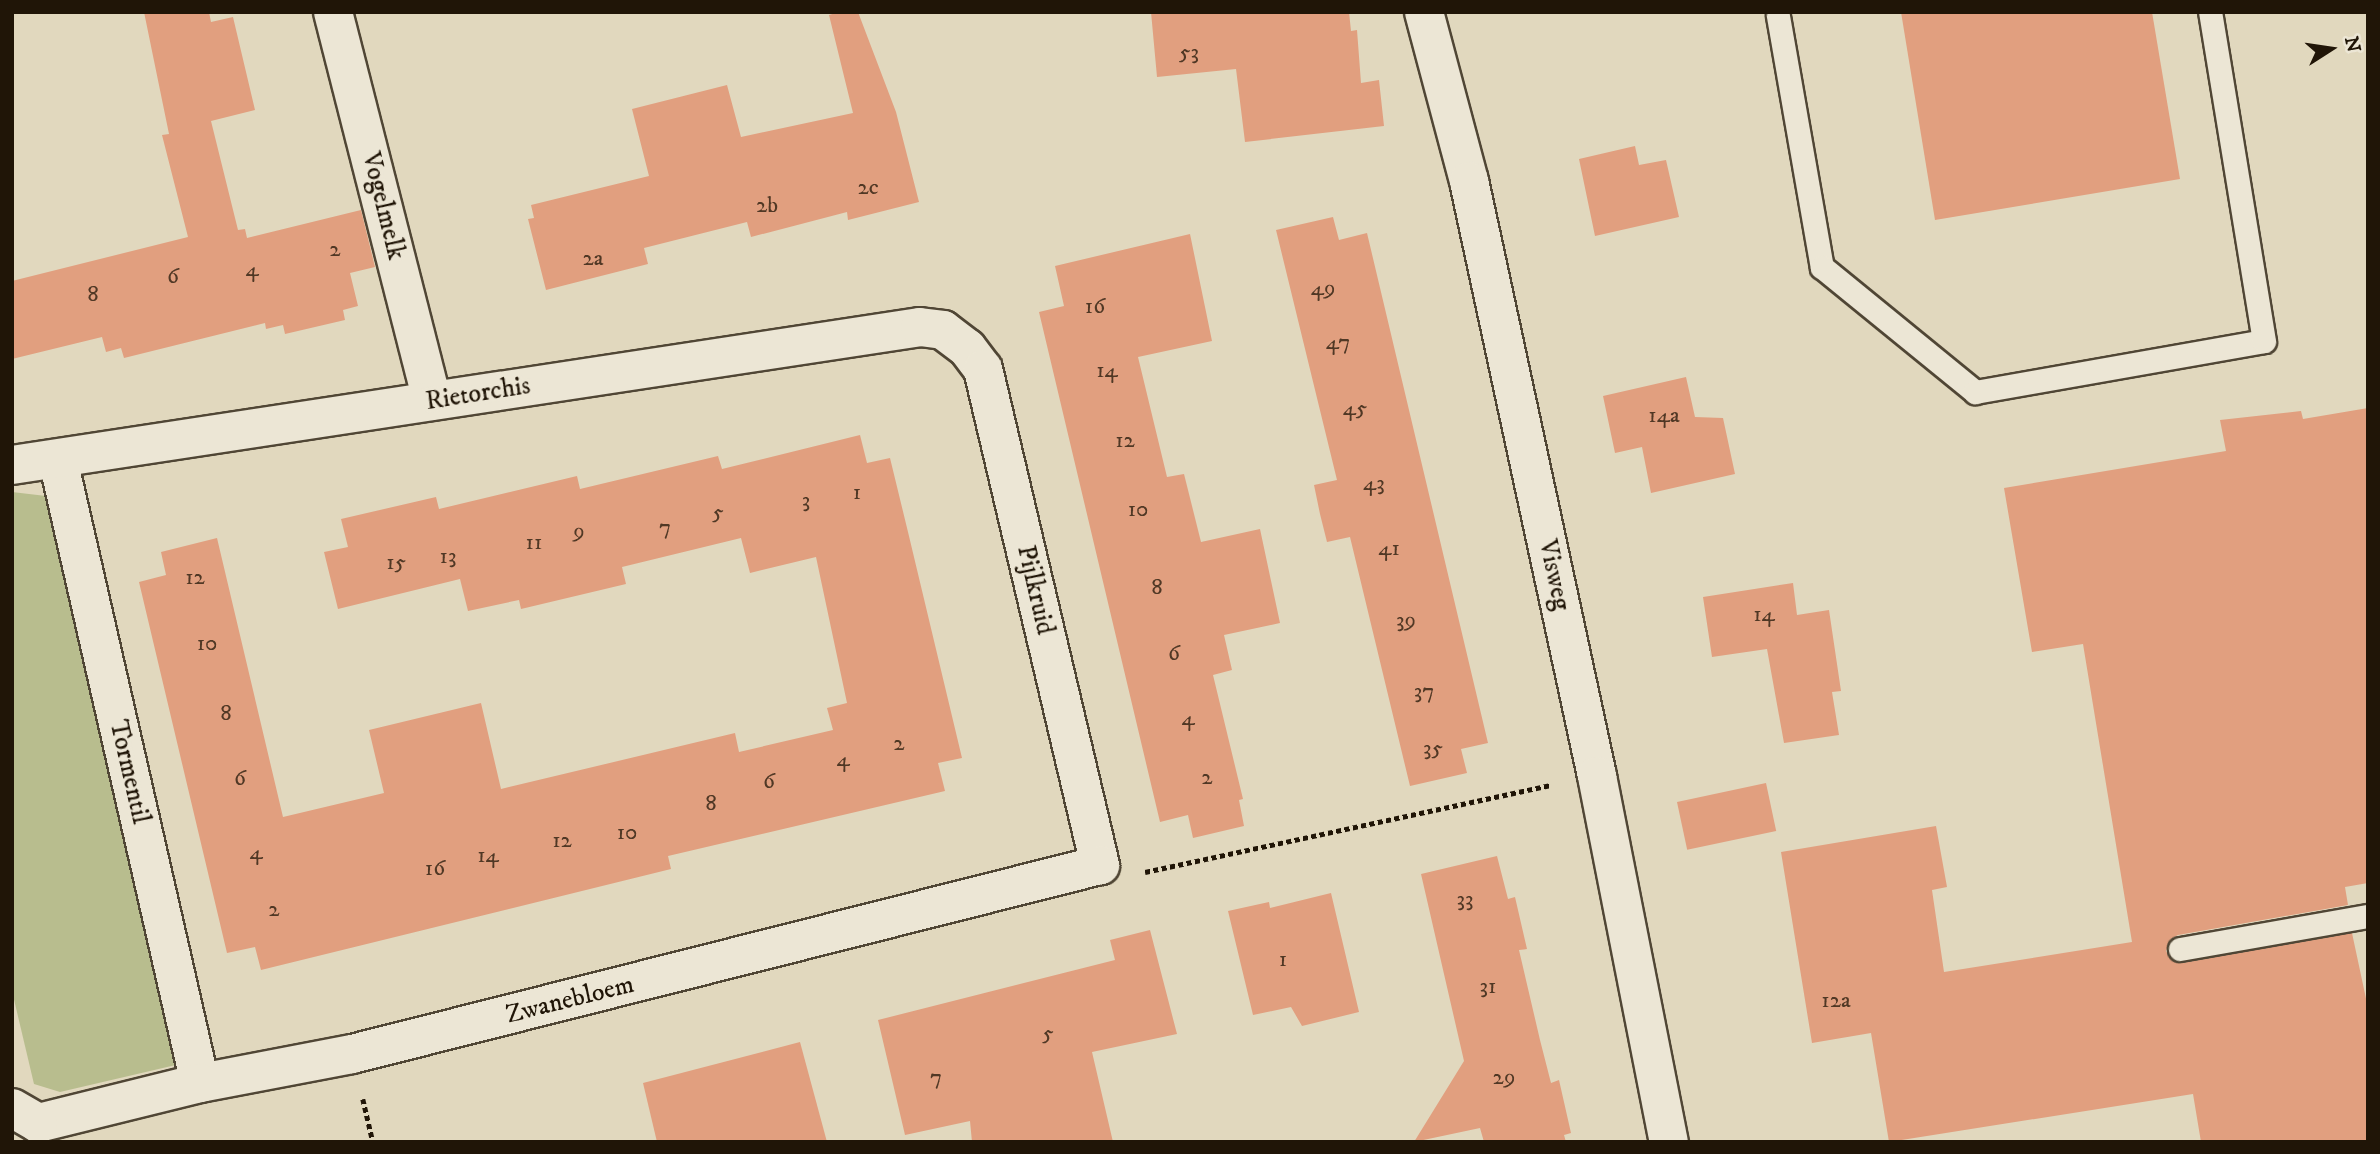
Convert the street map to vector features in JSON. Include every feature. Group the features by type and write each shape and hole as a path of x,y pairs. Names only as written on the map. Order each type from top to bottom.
{"street":[{"name":"Vogelmelk","path":"333,12 432,401"},
{"name":"Visweg","path":"1424,12 1469,181 1597,776 1670,1142"},
{"name":"Rietorchis","path":"12,465 920,327 943,330"},
{"name":"Pijlkruid","path":"943,330 967,348 983,369 1100,865"},
{"name":"Tormentil","path":"58,460 200,1083"},
{"name":"Zwanebloem","path":"25,1115 352,1054 1100,865"}],"lane":[{"path":"1778,16 1822,267 1975,392 2264,341 2210,12"},
{"path":"2180,949 2368,916"}],"path":[{"path":"1100,865 1140,873 1597,776"}],"green space":[{"path":"12,492 46,496 180,1064 60,1092 34,1084 12,991"}],"building":[{"path":"144,12 209,12 211,22 233,17 255,110 211,121 238,230 245,229 247,238 361,210 375,267 350,273 358,306 343,310 345,320 285,334 283,325 266,329 265,323 124,358 121,348 106,352 102,337 12,359 12,281 188,237 162,135 169,134"},
{"path":"858,12 896,112 919,202 848,220 847,212 751,237 747,222 644,248 648,264 546,290 528,219 534,218 531,205 649,176 632,109 727,85 741,137 853,113 829,15"},
{"path":"1151,12 1349,12 1351,31 1357,30 1361,83 1379,80 1384,126 1245,142 1236,69 1157,77"},
{"path":"1901,12 2152,12 2180,179 1935,220"},
{"path":"1635,146 1639,165 1666,160 1679,217 1595,236 1579,159"},
{"path":"1333,217 1339,240 1367,233 1488,743 1461,749 1467,773 1410,786 1350,537 1327,542 1320,514 1314,485 1337,480 1276,230"},
{"path":"1190,234 1212,341 1138,357 1167,477 1184,474 1201,542 1260,529 1280,623 1224,635 1232,670 1213,675 1243,799 1239,800 1244,826 1193,838 1188,815 1160,822 1039,312 1064,306 1055,266"},
{"path":"1686,377 1695,417 1723,418 1735,474 1651,493 1642,447 1615,453 1603,396"},
{"path":"2368,408 2368,883 2345,887 2348,905 2178,935 2171,939 2166,951 2170,958 2182,963 2352,933 2368,1008 2368,1142 2201,1142 2193,1094 1889,1142 1871,1033 1812,1043 1781,852 1936,826 1947,887 1932,890 1944,972 2132,942 2083,644 2032,652 2004,488 2226,451 2220,420 2301,411 2303,419"},
{"path":"860,435 867,463 890,458 962,758 938,763 945,791 668,856 671,869 261,970 255,947 227,953 139,582 166,575 161,552 217,538 283,817 384,793 369,730 481,703 501,789 735,733 739,752 833,730 827,708 847,703 816,557 750,573 741,538 622,567 626,584 521,609 519,600 468,611 460,579 338,609 324,552 348,547 341,519 436,497 439,509 577,476 580,489 718,456 722,469"},
{"path":"1793,583 1797,615 1829,610 1841,691 1832,692 1839,735 1784,743 1767,649 1712,657 1703,597"},
{"path":"1766,783 1776,831 1687,850 1677,802"},
{"path":"1497,856 1508,899 1515,897 1527,949 1519,950 1540,1040 1551,1083 1559,1080 1571,1133 1564,1135 1566,1142 1484,1142 1480,1128 1414,1142 1464,1061 1421,874"},
{"path":"1331,893 1359,1012 1302,1026 1291,1007 1253,1015 1228,911 1269,902 1270,908"},
{"path":"1150,930 1177,1034 1092,1052 1113,1142 972,1142 970,1121 905,1135 878,1020 1115,960 1110,940"},
{"path":"800,1042 827,1142 657,1142 643,1083"}]}
